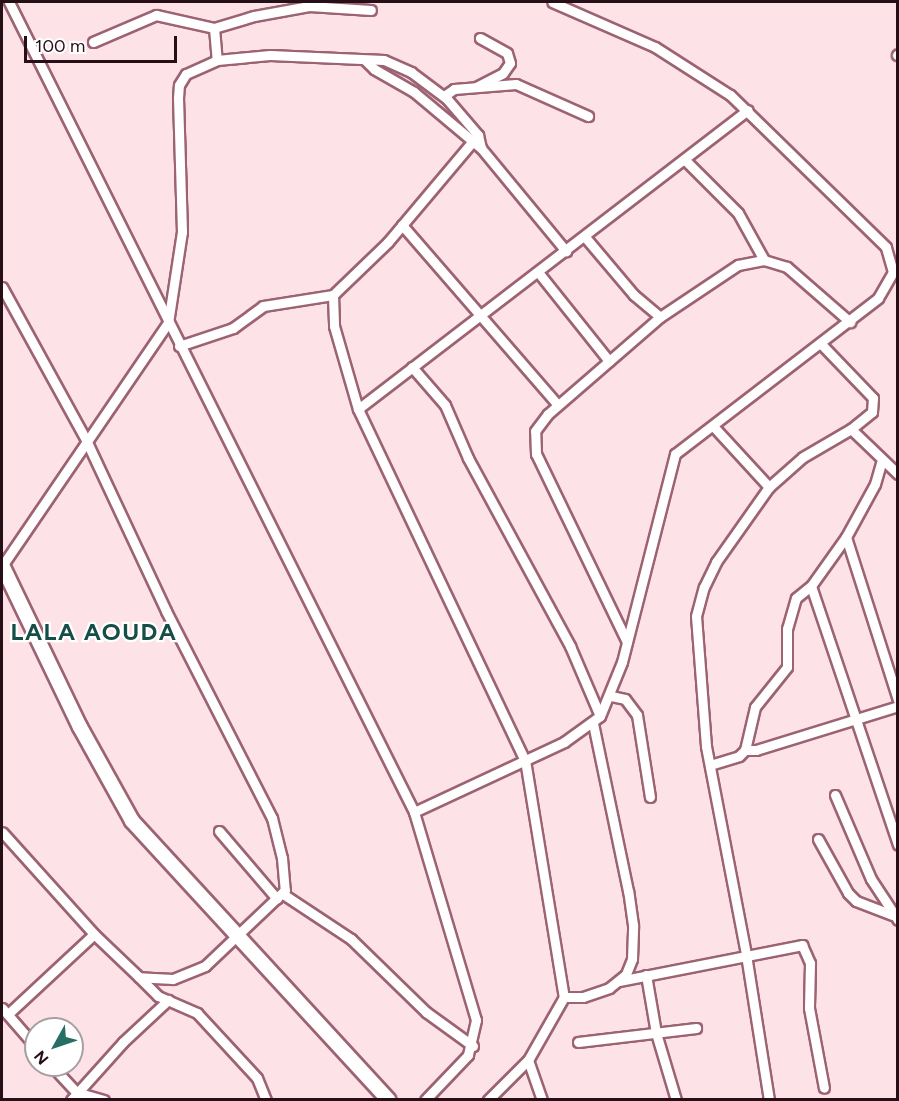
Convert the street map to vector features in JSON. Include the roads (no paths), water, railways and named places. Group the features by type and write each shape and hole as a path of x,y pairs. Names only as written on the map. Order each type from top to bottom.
{"main road":[{"path":"2,566 127,813 153,847 389,1100"}],"street":[{"path":"9,2 414,812 475,1010 473,1046 425,1100"},
{"path":"414,812 525,760 596,720 611,696 627,642 673,458 681,446 713,426 850,322 886,289 896,266 886,247 747,110 676,58 552,2"},
{"path":"93,42 156,15 214,28 254,16 309,6 371,10"},
{"path":"214,28 217,60"},
{"path":"476,87 499,76 510,63 507,53 480,38"},
{"path":"2,566 168,323 182,232 179,85 194,68 217,60 270,55 384,60 400,66 444,96 478,135 481,148"},
{"path":"365,60 414,92 470,142 481,148 566,251"},
{"path":"444,96 454,89 521,85 546,100 588,116"},
{"path":"358,409 585,237 747,110"},
{"path":"179,346 233,328 263,306 333,295 402,225 478,135"},
{"path":"685,160 738,213 764,260"},
{"path":"402,225 482,314 558,405"},
{"path":"585,237 634,296 660,317"},
{"path":"627,642 536,453 535,431 558,405 660,317 738,265 764,260 787,267 850,322"},
{"path":"538,272 609,362"},
{"path":"2,287 86,440 166,611 272,818 285,875 280,896 237,938 190,973 161,981 139,977"},
{"path":"333,295 334,326 358,409 525,760 564,997 528,1060 488,1100"},
{"path":"769,1100 746,954 710,765 696,616 699,600 716,562 769,487 803,457 851,429 872,412 873,398 821,344"},
{"path":"412,367 445,405 468,458 570,645 596,720 633,925 631,967 619,981"},
{"path":"713,426 769,487"},
{"path":"851,429 897,474"},
{"path":"710,765 739,756 745,750 755,707 787,667 788,629 795,601 811,586 846,537 875,484 882,460"},
{"path":"846,537 897,700"},
{"path":"811,586 897,845"},
{"path":"611,696 626,699 637,715 650,797"},
{"path":"745,750 768,747 855,717 897,706"},
{"path":"835,795 871,879 895,912"},
{"path":"219,831 280,896 351,939 426,1012 473,1046"},
{"path":"2,832 94,934 139,977 168,1000 196,1012 257,1078 266,1100"},
{"path":"818,839 848,893 856,901 895,912"},
{"path":"24,1033 5,1011 94,934"},
{"path":"564,997 597,994 619,981 798,943 806,949 811,974 809,1008 824,1088"},
{"path":"646,975 656,1033 672,1099"},
{"path":"73,1096 168,1000"},
{"path":"578,1042 696,1028"},
{"path":"528,1060 542,1100"},
{"path":"60,1077 73,1096 104,1100"}],"district":[{"name":"LALA AOUDA","path":"94,632"}]}
